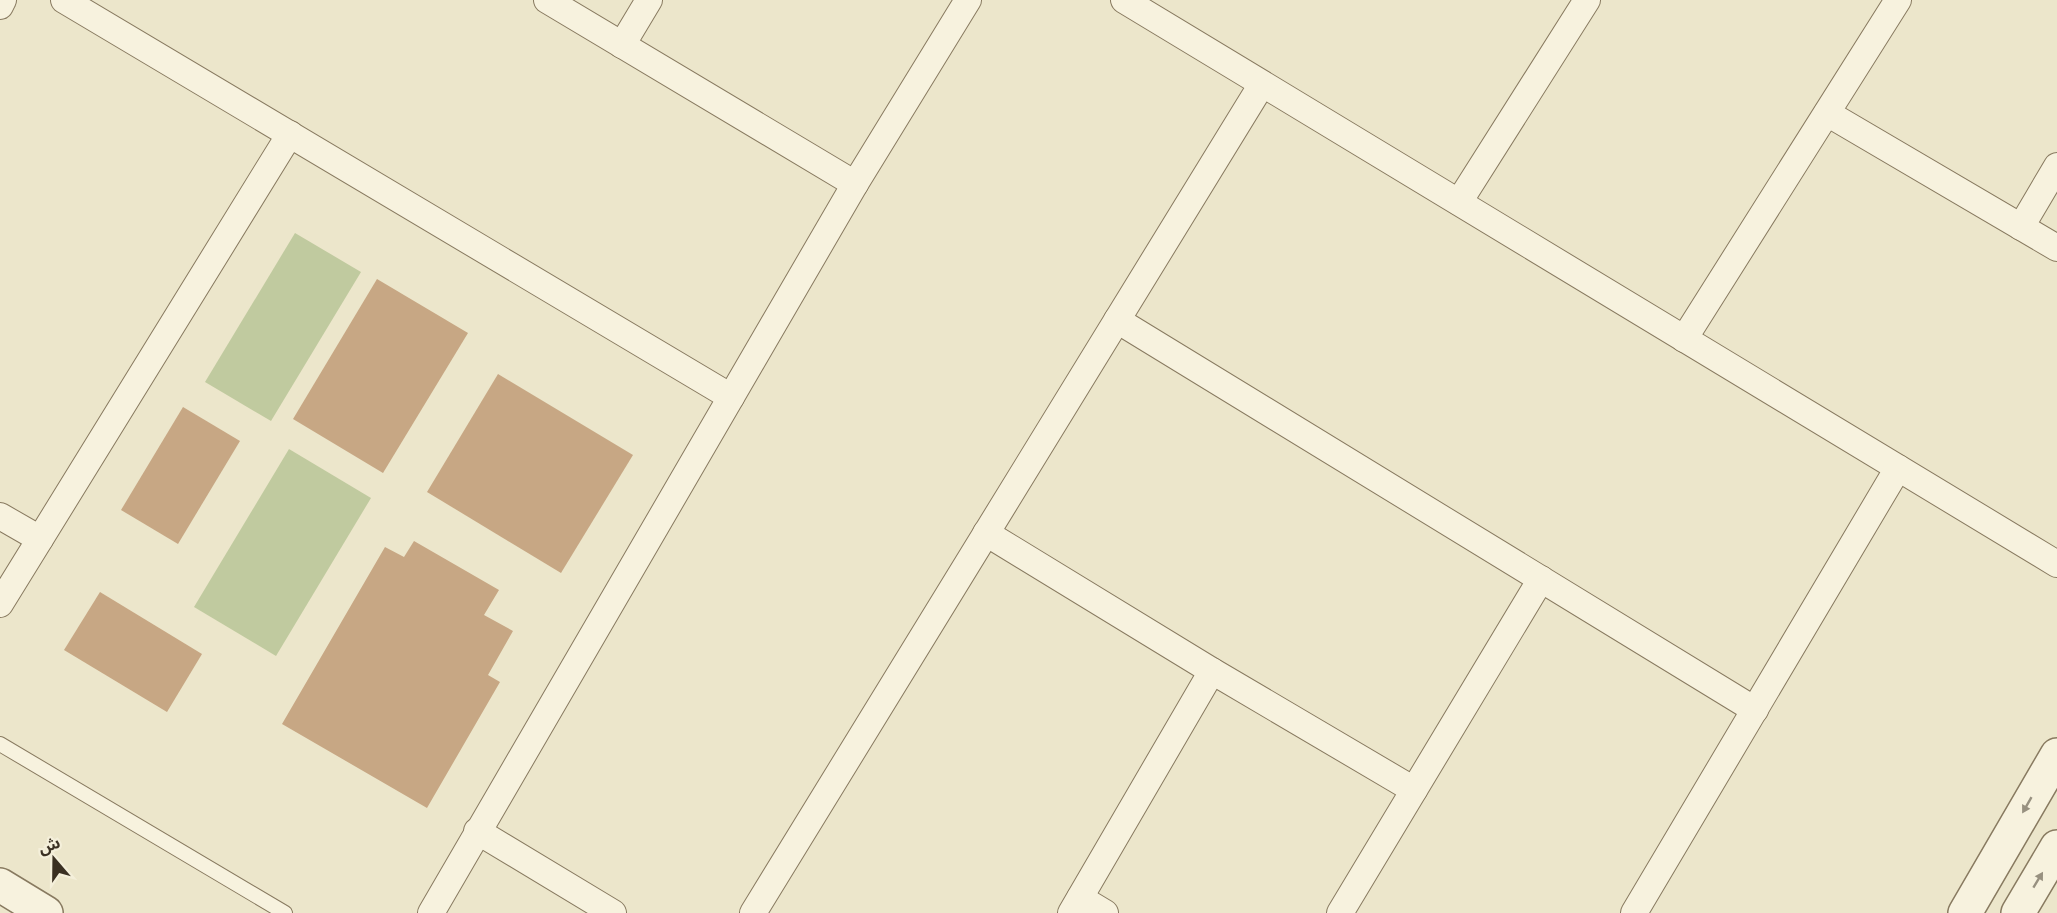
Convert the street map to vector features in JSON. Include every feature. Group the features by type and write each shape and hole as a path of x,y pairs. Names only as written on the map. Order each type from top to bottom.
{"street":[{"path":"0,6 3,0"},
{"path":"64,0 731,397"},
{"path":"547,0 855,184"},
{"path":"622,45 649,0"},
{"path":"431,913 855,184 968,0"},
{"path":"1124,0 2057,564"},
{"path":"1459,202 1587,0"},
{"path":"1684,339 1898,0"},
{"path":"753,913 1262,84"},
{"path":"1827,113 2057,248"},
{"path":"0,604 290,134"},
{"path":"2021,227 2057,166"},
{"path":"1117,320 1755,710"},
{"path":"1634,913 1898,468"},
{"path":"0,516 40,539"},
{"path":"986,533 1414,790"},
{"path":"1340,913 1541,579"},
{"path":"1105,913 1075,905 1212,670"},
{"path":"1965,913 2057,755"},
{"path":"477,831 613,913"},
{"path":"2018,913 2057,847"},
{"path":"0,885 46,913"}],"lane":[{"path":"0,744 285,913"}],"green space":[{"path":"295,233 361,272 271,421 205,382"},
{"path":"289,449 371,498 276,656 194,607"}],"building":[{"path":"377,279 468,333 383,473 293,419"},
{"path":"498,374 633,455 561,573 427,492"},
{"path":"183,407 240,441 178,544 121,510"},
{"path":"414,541 499,590 484,615 513,631 488,675 500,682 427,808 282,724 385,547 404,557"},
{"path":"100,592 202,654 167,712 64,650"}]}
